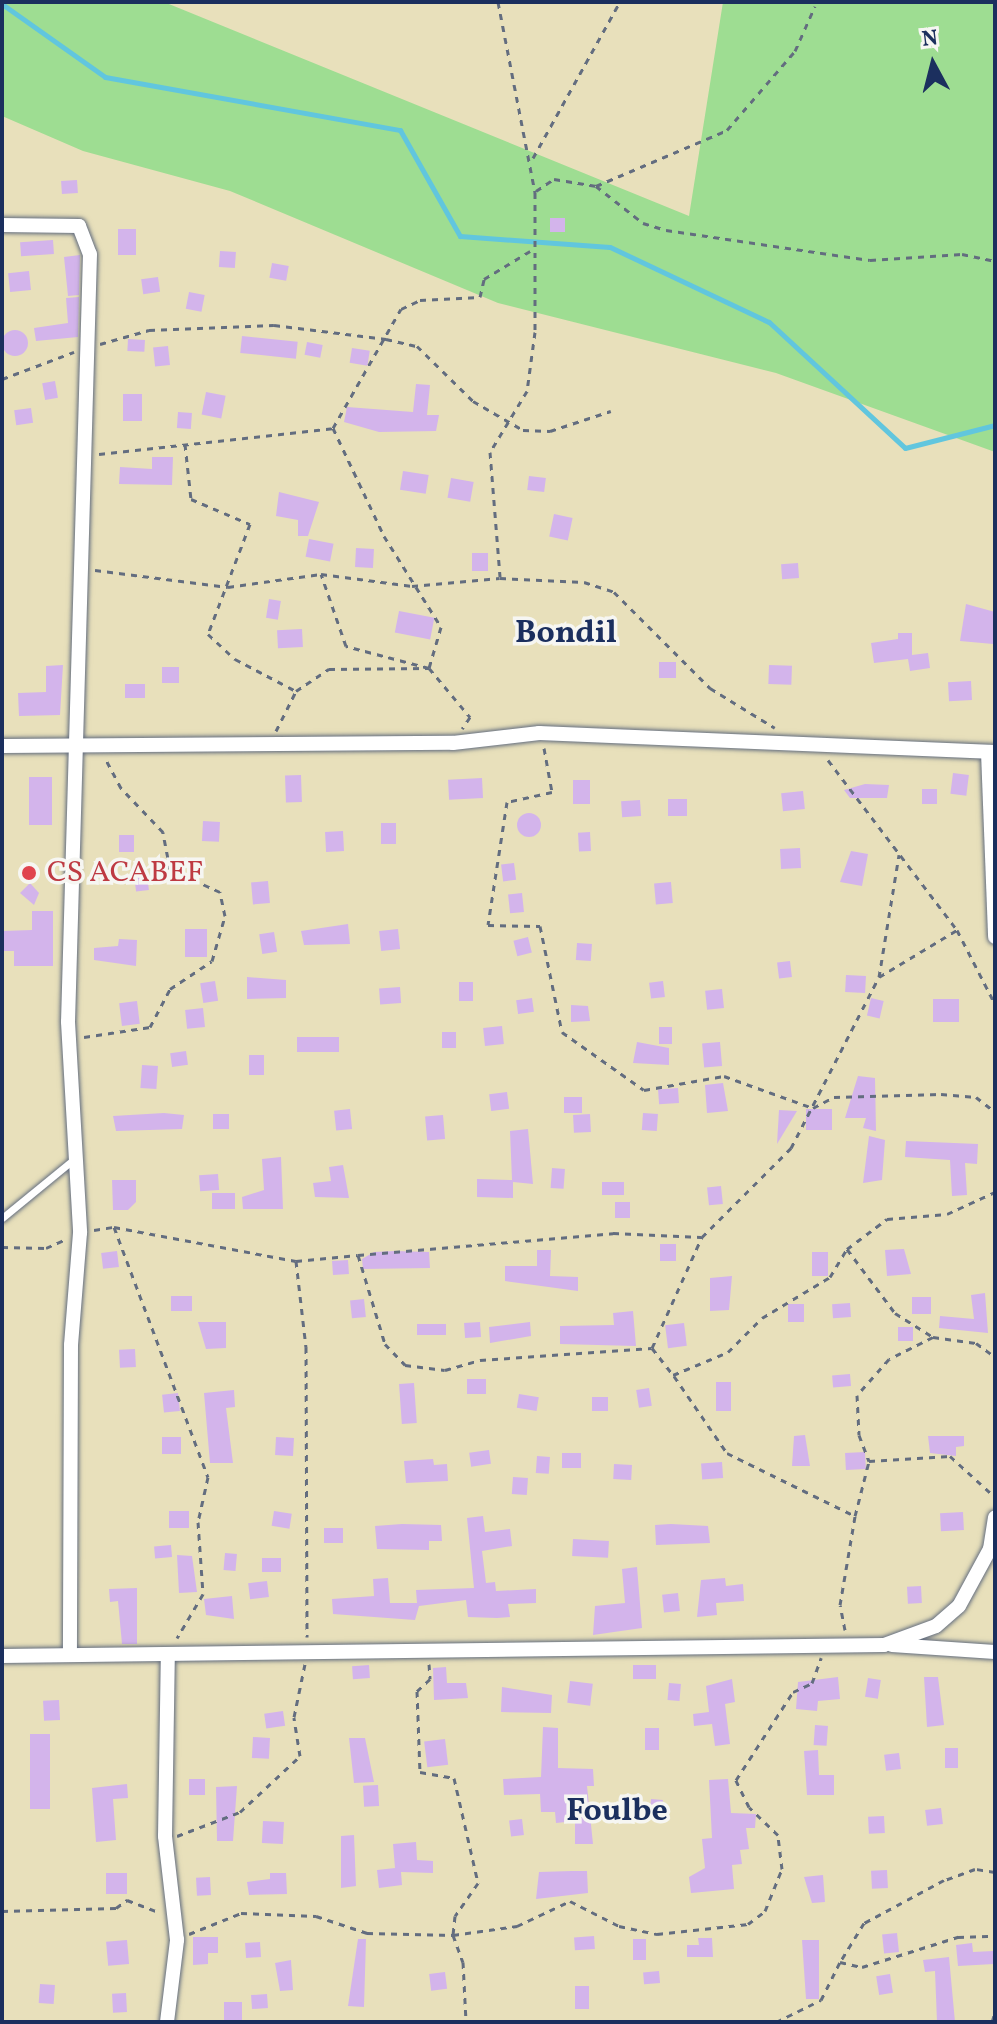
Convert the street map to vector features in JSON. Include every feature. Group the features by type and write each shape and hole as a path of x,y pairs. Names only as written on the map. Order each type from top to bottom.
{"street":[{"path":"2,225 79,226 90,254 83,455 81,747 68,1039 80,1233 71,1345 70,1655"},
{"path":"2,746 81,747 270,741 453,743 539,733 807,741 992,752 995,937"},
{"path":"884,1645 936,1626 959,1606 993,1546 995,1517"},
{"path":"2,1656 826,1644 995,1652"},
{"path":"167,2022 177,1940 165,1836 168,1654"}],"lane":[{"path":"2,1218 77,1156"}],"path":[{"path":"498,2 513,98 533,158 535,192 530,251 535,332 527,391 490,452 500,578"},
{"path":"533,158 620,2"},
{"path":"596,186 727,130 795,51 815,6"},
{"path":"535,192 554,179 596,186 643,223 666,230 870,260 962,254 995,261"},
{"path":"333,428 401,309 420,300 480,297 484,279 530,251"},
{"path":"149,330 274,325 386,339 417,346 473,401 523,430 550,431 611,411"},
{"path":"83,455 333,428"},
{"path":"333,428 412,586 441,627 429,668"},
{"path":"185,444 191,499 250,524 208,634 235,659 296,691"},
{"path":"84,569 228,587 321,574 412,586 500,578 584,582 614,592 710,688 742,714 781,730"},
{"path":"321,574 346,646 429,668 470,717 453,743"},
{"path":"270,741 296,691 329,669 429,668"},
{"path":"539,733 552,792 507,802 488,925 540,926 562,1032 644,1090 724,1076 813,1108 834,1097 941,1094 976,1097 995,1112"},
{"path":"807,741 957,930 995,1004"},
{"path":"68,1039 150,1027 170,989 212,961 225,916 220,892 170,869 163,832 121,788 99,746"},
{"path":"652,1348 702,1237 791,1148 879,977 899,854"},
{"path":"879,977 957,930"},
{"path":"673,1375 728,1352 762,1318 830,1277 847,1249 887,1219 947,1214 995,1192"},
{"path":"2,1247 46,1248 80,1233 114,1227 296,1261 613,1233 702,1237"},
{"path":"114,1227 208,1477 198,1522 203,1594 168,1654"},
{"path":"847,1249 895,1313 933,1337 976,1343 995,1357"},
{"path":"358,1255 385,1344 405,1365 445,1370 480,1360 652,1348"},
{"path":"165,1836 191,1836 240,1812 300,1756 294,1717 307,1653 306,1347 296,1261"},
{"path":"847,1644 840,1605 855,1516 869,1461 859,1435 857,1395 889,1359 933,1337"},
{"path":"652,1348 727,1453 855,1516"},
{"path":"869,1461 950,1456 995,1497"},
{"path":"177,1940 241,1913 316,1916 367,1933 453,1935 517,1926 570,1901 619,1926 657,1934 748,1924 765,1911 782,1869 778,1835 749,1807 736,1780 793,1692 812,1683 826,1644"},
{"path":"428,1651 430,1679 417,1691 420,1772 454,1778 478,1883 455,1916 453,1935 463,1962 466,2022"},
{"path":"776,2022 821,2000 864,1923 944,1880 975,1869 995,1872"},
{"path":"2,1911 116,1908 127,1900 155,1905 162,1917"},
{"path":"840,1962 862,1967 958,1937 995,1936"},
{"path":"992,2022 995,2012"},
{"path":"340,2022 414,2022"},
{"path":"580,2022 657,2022"}],"green space":[{"path":"2,2 164,2 689,216 723,2 995,2 995,452 776,373 498,303 230,191 83,151 2,116"}],"building":[{"path":"77,180 78,193 62,194 61,181"},
{"path":"550,218 565,218 565,232 550,232"},
{"path":"118,229 136,229 136,255 118,255"},
{"path":"53,240 54,254 21,256 20,242"},
{"path":"220,251 236,252 235,268 219,267"},
{"path":"80,255 79,295 68,296 64,257"},
{"path":"272,263 289,266 286,281 269,278"},
{"path":"29,271 31,290 10,292 8,273"},
{"path":"158,277 160,292 143,294 141,279"},
{"path":"189,292 205,295 201,312 186,309"},
{"path":"79,297 78,337 36,341 34,328 68,323 66,298"},
{"path":"15,330 24,334 28,343 24,352 15,356 6,352 2,343 6,334"},
{"path":"242,336 298,342 296,359 240,353"},
{"path":"128,339 145,340 144,352 127,351"},
{"path":"307,342 323,345 320,358 305,355"},
{"path":"168,346 170,365 155,366 153,348"},
{"path":"352,348 370,351 367,366 350,363"},
{"path":"55,381 58,398 45,400 42,383"},
{"path":"416,384 430,385 427,415 439,415 436,431 379,432 344,422 347,407 413,412"},
{"path":"206,392 226,396 221,418 202,415"},
{"path":"123,394 142,394 142,421 123,421"},
{"path":"31,408 33,423 16,425 14,410"},
{"path":"178,412 192,413 191,429 177,428"},
{"path":"152,457 173,457 172,485 119,484 120,467 152,469"},
{"path":"403,471 429,475 426,494 400,490"},
{"path":"529,476 546,478 544,492 527,490"},
{"path":"451,478 474,482 470,502 448,498"},
{"path":"279,492 319,502 308,536 298,536 298,520 276,516"},
{"path":"554,514 573,518 568,540 549,536"},
{"path":"309,539 334,544 330,561 306,557"},
{"path":"356,548 374,549 373,568 355,567"},
{"path":"472,553 488,553 488,571 472,571"},
{"path":"798,563 799,578 782,579 781,564"},
{"path":"269,599 281,601 278,620 266,618"},
{"path":"966,604 995,612 993,644 960,641"},
{"path":"399,611 434,618 430,639 395,633"},
{"path":"302,629 303,647 278,648 277,630"},
{"path":"898,633 912,633 912,655 928,653 930,668 910,671 908,659 874,663 871,643 898,639"},
{"path":"659,662 676,662 676,678 659,678"},
{"path":"63,665 60,715 19,716 18,693 46,692 46,666"},
{"path":"769,665 792,666 791,685 768,684"},
{"path":"162,667 179,667 179,683 162,683"},
{"path":"971,681 972,700 949,701 948,682"},
{"path":"125,684 145,684 145,698 125,698"},
{"path":"953,773 969,775 966,796 950,794"},
{"path":"301,775 302,802 286,803 285,776"},
{"path":"29,777 52,777 52,825 29,825"},
{"path":"482,778 483,798 449,800 448,780"},
{"path":"573,780 590,780 590,804 573,804"},
{"path":"865,784 889,785 887,798 850,798 844,790"},
{"path":"922,789 937,789 937,804 922,804"},
{"path":"803,791 805,809 783,811 781,793"},
{"path":"668,799 687,799 687,816 668,816"},
{"path":"640,800 641,816 622,817 621,801"},
{"path":"529,813 540,820 541,825 534,836 529,837 518,830 517,825 524,814"},
{"path":"203,821 220,822 219,842 202,841"},
{"path":"381,823 396,823 396,844 381,844"},
{"path":"343,831 344,851 326,852 325,832"},
{"path":"590,832 591,851 579,852 578,833"},
{"path":"119,835 134,835 134,852 119,852"},
{"path":"800,848 801,868 781,869 780,849"},
{"path":"851,851 868,854 862,886 840,882"},
{"path":"514,863 516,880 503,881 501,865"},
{"path":"147,874 149,890 136,891 134,876"},
{"path":"268,881 270,903 253,904 251,882"},
{"path":"671,882 673,903 656,904 654,883"},
{"path":"30,883 39,893 34,905 20,893"},
{"path":"522,893 524,912 510,913 508,894"},
{"path":"32,911 53,911 53,966 14,966 14,951 2,951 2,931 32,930"},
{"path":"348,924 350,944 304,945 301,931"},
{"path":"185,929 207,929 207,957 185,957"},
{"path":"398,929 400,949 381,951 379,931"},
{"path":"274,932 277,952 262,954 259,934"},
{"path":"528,937 532,953 517,956 513,941"},
{"path":"119,939 137,940 136,966 94,960 94,948 118,946"},
{"path":"577,943 592,944 591,961 576,960"},
{"path":"790,961 792,977 779,978 777,963"},
{"path":"846,975 866,976 865,993 845,992"},
{"path":"247,977 286,980 286,998 247,999"},
{"path":"215,981 218,1001 203,1003 200,983"},
{"path":"663,981 665,997 651,999 649,983"},
{"path":"459,982 473,982 473,1001 459,1001"},
{"path":"400,987 401,1003 380,1004 379,988"},
{"path":"722,989 724,1008 707,1010 705,991"},
{"path":"532,998 534,1012 518,1014 516,1000"},
{"path":"871,998 884,1001 880,1018 867,1016"},
{"path":"933,999 959,999 959,1022 933,1022"},
{"path":"137,1001 140,1024 122,1026 119,1003"},
{"path":"571,1005 588,1006 590,1021 571,1022"},
{"path":"203,1008 205,1027 187,1029 185,1010"},
{"path":"502,1026 504,1044 485,1046 483,1028"},
{"path":"659,1027 672,1027 672,1044 659,1044"},
{"path":"442,1032 456,1032 456,1048 442,1048"},
{"path":"297,1037 339,1037 339,1052 297,1052"},
{"path":"637,1042 669,1048 669,1065 633,1063"},
{"path":"720,1042 722,1066 704,1067 702,1044"},
{"path":"186,1051 188,1065 172,1067 170,1053"},
{"path":"249,1055 264,1055 264,1075 249,1075"},
{"path":"142,1065 158,1066 156,1089 140,1088"},
{"path":"858,1076 875,1078 876,1131 863,1128 866,1118 845,1118"},
{"path":"723,1083 728,1111 707,1113 705,1085"},
{"path":"678,1088 679,1103 659,1104 658,1089"},
{"path":"507,1092 509,1109 491,1111 489,1094"},
{"path":"564,1097 582,1097 582,1113 564,1113"},
{"path":"350,1109 352,1129 336,1131 334,1111"},
{"path":"806,1109 832,1109 832,1130 806,1130"},
{"path":"779,1110 797,1111 777,1144"},
{"path":"643,1113 658,1114 657,1131 642,1130"},
{"path":"213,1114 229,1114 229,1129 213,1129"},
{"path":"590,1114 591,1132 574,1133 573,1115"},
{"path":"184,1115 182,1129 116,1131 113,1116"},
{"path":"443,1115 445,1139 427,1140 425,1117"},
{"path":"528,1129 533,1184 513,1182 513,1198 477,1197 477,1179 512,1180 510,1131"},
{"path":"869,1136 885,1140 882,1180 863,1183"},
{"path":"906,1141 978,1144 977,1164 965,1163 967,1195 952,1196 950,1160 905,1157"},
{"path":"281,1157 283,1209 243,1209 242,1197 264,1190 262,1159"},
{"path":"343,1165 349,1198 315,1197 313,1183 331,1181 329,1167"},
{"path":"552,1168 565,1169 564,1189 551,1188"},
{"path":"218,1174 219,1190 200,1191 199,1175"},
{"path":"112,1180 136,1180 136,1202 128,1210 113,1210"},
{"path":"602,1182 624,1182 624,1195 602,1195"},
{"path":"721,1186 723,1204 709,1205 707,1187"},
{"path":"212,1193 235,1193 235,1209 212,1209"},
{"path":"615,1202 630,1202 630,1218 615,1218"},
{"path":"660,1244 676,1244 676,1261 660,1261"},
{"path":"904,1249 911,1274 887,1276 885,1250"},
{"path":"537,1250 551,1250 550,1276 578,1277 578,1291 505,1281 505,1266 537,1266"},
{"path":"117,1251 119,1267 103,1269 101,1253"},
{"path":"374,1252 429,1252 430,1268 363,1269 362,1259"},
{"path":"812,1252 828,1252 828,1276 812,1276"},
{"path":"348,1260 349,1274 333,1275 332,1261"},
{"path":"732,1276 729,1310 710,1311 710,1278"},
{"path":"985,1293 988,1333 939,1328 940,1316 974,1319 971,1295"},
{"path":"171,1296 192,1296 192,1311 171,1311"},
{"path":"912,1297 931,1297 931,1314 912,1314"},
{"path":"364,1299 366,1317 352,1318 350,1300"},
{"path":"850,1303 851,1317 833,1318 832,1304"},
{"path":"788,1304 804,1304 804,1322 788,1322"},
{"path":"633,1311 636,1346 560,1344 560,1326 614,1325 613,1313"},
{"path":"198,1322 226,1322 226,1348 206,1349"},
{"path":"480,1322 481,1337 465,1338 464,1323"},
{"path":"530,1322 531,1336 490,1343 489,1327"},
{"path":"684,1323 687,1346 668,1348 665,1325"},
{"path":"417,1324 446,1324 446,1335 417,1335"},
{"path":"898,1327 913,1327 913,1341 898,1341"},
{"path":"135,1349 136,1367 120,1368 119,1350"},
{"path":"850,1374 851,1386 833,1388 832,1376"},
{"path":"467,1379 486,1379 486,1394 467,1394"},
{"path":"716,1382 731,1382 731,1411 716,1411"},
{"path":"414,1383 417,1423 402,1424 399,1384"},
{"path":"649,1388 652,1406 639,1408 636,1390"},
{"path":"234,1390 235,1407 226,1408 233,1463 210,1463 204,1393"},
{"path":"178,1393 180,1411 164,1413 162,1395"},
{"path":"519,1394 539,1397 537,1411 517,1408"},
{"path":"592,1397 608,1397 608,1411 592,1411"},
{"path":"805,1435 810,1466 792,1466 794,1436"},
{"path":"928,1436 964,1436 964,1446 956,1447 956,1456 930,1453"},
{"path":"162,1437 181,1437 181,1454 162,1454"},
{"path":"276,1437 294,1438 293,1456 275,1455"},
{"path":"489,1450 491,1464 471,1467 469,1453"},
{"path":"865,1452 866,1469 846,1470 845,1453"},
{"path":"562,1453 581,1453 581,1468 562,1468"},
{"path":"537,1456 550,1457 549,1474 536,1473"},
{"path":"433,1459 434,1465 447,1464 448,1481 406,1483 404,1461"},
{"path":"722,1462 723,1478 702,1479 701,1463"},
{"path":"614,1464 632,1465 631,1480 613,1479"},
{"path":"513,1477 528,1478 527,1495 512,1494"},
{"path":"169,1511 189,1511 189,1528 169,1528"},
{"path":"274,1511 292,1514 289,1529 272,1526"},
{"path":"963,1512 964,1530 941,1531 940,1513"},
{"path":"483,1516 485,1532 510,1529 512,1546 482,1551 486,1583 495,1582 496,1591 536,1589 536,1603 508,1604 510,1617 497,1618 468,1617 466,1600 419,1606 415,1620 333,1614 332,1599 374,1596 373,1579 388,1578 390,1603 417,1603 416,1590 474,1588 467,1518"},
{"path":"441,1525 442,1541 429,1541 429,1550 377,1549 375,1526"},
{"path":"655,1525 708,1526 710,1543 656,1545"},
{"path":"324,1528 343,1528 343,1543 324,1543"},
{"path":"573,1539 609,1541 608,1558 572,1556"},
{"path":"171,1545 172,1557 155,1558 154,1546"},
{"path":"225,1553 237,1554 235,1571 224,1570"},
{"path":"177,1555 192,1556 197,1592 179,1593"},
{"path":"262,1558 281,1558 281,1572 262,1572"},
{"path":"637,1567 642,1628 593,1635 595,1606 625,1603 622,1569"},
{"path":"725,1578 726,1586 743,1584 744,1601 716,1603 717,1615 697,1617 701,1580"},
{"path":"267,1581 269,1597 250,1599 248,1583"},
{"path":"921,1586 922,1603 908,1604 907,1587"},
{"path":"137,1588 137,1644 122,1644 118,1601 110,1602 109,1589"},
{"path":"678,1593 680,1611 664,1613 662,1595"},
{"path":"232,1596 234,1619 206,1615 204,1599"},
{"path":"369,1665 370,1678 353,1679 352,1666"},
{"path":"633,1665 656,1665 656,1679 633,1679"},
{"path":"446,1667 447,1683 466,1683 468,1698 434,1700 433,1668"},
{"path":"838,1677 840,1699 818,1701 817,1711 796,1709 798,1682"},
{"path":"924,1677 938,1677 944,1725 927,1727"},
{"path":"868,1678 881,1680 878,1699 865,1697"},
{"path":"732,1679 735,1702 725,1704 730,1744 715,1746 712,1724 694,1726 693,1714 709,1712 706,1686"},
{"path":"570,1681 593,1684 590,1706 567,1703"},
{"path":"669,1683 681,1684 679,1701 668,1700"},
{"path":"502,1687 552,1695 551,1713 501,1712"},
{"path":"59,1700 60,1720 44,1721 43,1701"},
{"path":"283,1711 285,1726 266,1728 264,1714"},
{"path":"815,1725 828,1726 827,1746 814,1745"},
{"path":"543,1727 558,1728 558,1768 593,1769 594,1786 587,1786 593,1844 575,1844 575,1821 556,1823 555,1812 541,1812 540,1794 504,1795 503,1779 541,1777"},
{"path":"645,1728 659,1728 659,1750 645,1750"},
{"path":"30,1734 50,1734 50,1809 30,1809"},
{"path":"253,1737 270,1738 269,1759 252,1758"},
{"path":"349,1738 365,1738 374,1782 354,1783"},
{"path":"445,1739 448,1765 427,1767 424,1742"},
{"path":"945,1748 958,1748 958,1768 945,1768"},
{"path":"818,1750 819,1775 834,1775 834,1795 807,1795 804,1751"},
{"path":"899,1753 901,1769 886,1771 884,1755"},
{"path":"189,1779 205,1779 205,1795 189,1795"},
{"path":"728,1779 731,1813 756,1814 755,1828 746,1828 749,1849 740,1850 742,1864 732,1865 734,1889 691,1893 689,1877 705,1868 702,1839 712,1838 709,1780"},
{"path":"127,1784 128,1798 113,1799 116,1840 96,1842 92,1788"},
{"path":"378,1785 379,1806 364,1807 363,1786"},
{"path":"237,1786 233,1841 217,1841 216,1787"},
{"path":"651,1799 663,1800 661,1819 649,1818"},
{"path":"941,1808 943,1824 927,1826 925,1810"},
{"path":"884,1816 885,1833 869,1834 868,1817"},
{"path":"522,1819 524,1835 511,1836 509,1821"},
{"path":"263,1821 284,1822 283,1844 262,1843"},
{"path":"354,1835 356,1886 341,1888 341,1836"},
{"path":"416,1842 417,1860 433,1861 433,1873 401,1872 402,1885 379,1888 377,1870 395,1868 393,1844"},
{"path":"887,1870 888,1888 872,1889 871,1871"},
{"path":"587,1871 588,1893 536,1899 539,1872"},
{"path":"106,1873 127,1873 127,1894 106,1894"},
{"path":"270,1873 286,1873 287,1894 249,1895 247,1882 270,1879"},
{"path":"823,1875 825,1902 812,1903 804,1877"},
{"path":"210,1877 211,1895 197,1896 196,1878"},
{"path":"897,1933 899,1952 884,1953 882,1935"},
{"path":"594,1936 595,1949 575,1950 574,1937"},
{"path":"193,1937 218,1937 218,1953 208,1953 208,1964 193,1965"},
{"path":"698,1938 712,1938 713,1957 687,1957 687,1945 699,1945"},
{"path":"358,1939 366,1939 364,2007 348,2006"},
{"path":"633,1939 646,1939 646,1960 633,1960"},
{"path":"127,1940 129,1964 108,1966 106,1942"},
{"path":"802,1940 819,1940 819,1999 806,1999"},
{"path":"260,1942 261,1957 246,1958 245,1943"},
{"path":"972,1943 973,1952 993,1951 994,1964 958,1966 956,1945"},
{"path":"949,1957 955,2022 937,2022 935,1971 925,1972 923,1960"},
{"path":"291,1960 293,1990 280,1991 275,1963"},
{"path":"659,1971 660,1983 644,1984 643,1972"},
{"path":"445,1972 447,1989 431,1991 429,1974"},
{"path":"890,1974 893,1993 879,1995 876,1976"},
{"path":"40,1984 55,1985 54,2004 39,2003"},
{"path":"575,1986 589,1986 589,2009 575,2009"},
{"path":"126,1993 127,2012 113,2013 112,1994"},
{"path":"267,1994 268,2008 252,2009 251,1995"},
{"path":"224,2002 242,2002 242,2020 224,2020"}],"waterway":[{"path":"2,4 105,77 400,130 460,236 610,247 769,322 905,448 995,425"}],"place":[{"name":"CS ACABEF","path":"29,873"}],"district":[{"name":"Bondil","path":"566,634"},
{"name":"Foulbe","path":"617,1812"}]}
